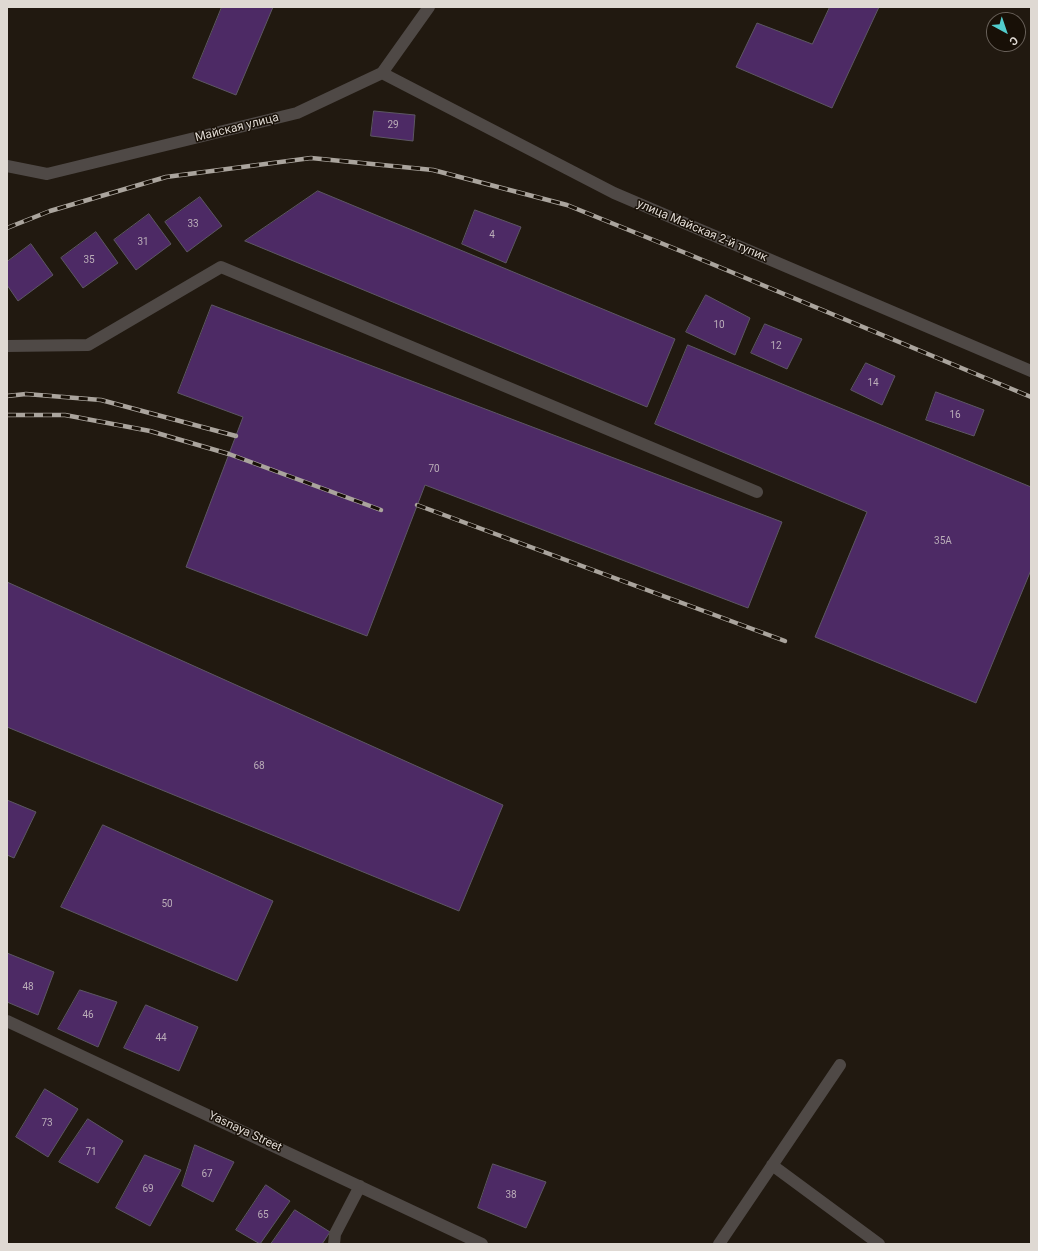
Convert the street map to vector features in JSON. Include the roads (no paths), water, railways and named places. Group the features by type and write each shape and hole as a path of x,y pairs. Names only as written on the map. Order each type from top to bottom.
{"street":[{"path":"382,74 429,7"},
{"name":"Майская улица","path":"7,166 47,174 290,115 382,74"},
{"name":"улица Майская 2-й тупик","path":"382,74 614,193 1031,371"},
{"path":"7,346 88,345 221,266 757,492"},
{"name":"Yasnaya Street","path":"7,1021 482,1244"},
{"path":"719,1244 840,1065"},
{"path":"772,1165 879,1244"},
{"path":"334,1244 335,1234 360,1186"}],"railway":[{"path":"7,228 50,211 166,177 311,158 433,170 567,205 1031,397"},
{"path":"7,396 26,394 101,400 236,436"},
{"path":"7,415 65,415 150,431 229,454 381,510"},
{"path":"417,505 785,641"}]}
